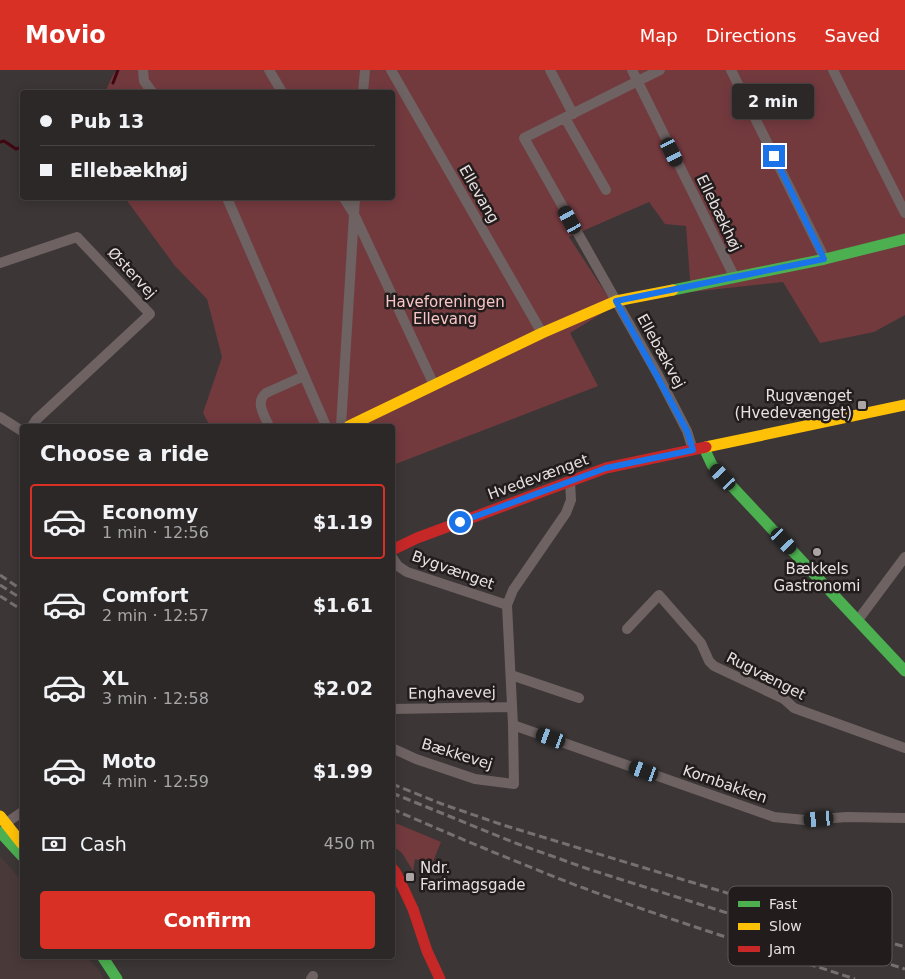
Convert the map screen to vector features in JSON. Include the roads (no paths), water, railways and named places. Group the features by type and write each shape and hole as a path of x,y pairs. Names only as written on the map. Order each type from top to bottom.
{"street":[{"path":"143,70 144,81 151,90"},
{"path":"269,70 281,90"},
{"path":"363,90 365,70"},
{"name":"Ellevang","path":"391,70 542,333"},
{"path":"550,70 569,116 606,190"},
{"name":"Ellebækhøj","path":"632,70 734,276"},
{"path":"569,116 660,70"},
{"path":"732,70 824,259"},
{"path":"833,70 905,213"},
{"name":"Ellebækvej","path":"569,116 524,138 698,449"},
{"path":"228,200 325,424"},
{"path":"345,200 354,214 434,385"},
{"path":"341,424 355,200"},
{"name":"Østervej","path":"0,263 77,237 150,314 33,424"},
{"name":"Ellebækhøj","path":"616,301 824,259 905,239"},
{"path":"353,424 542,333 616,301"},
{"path":"268,424 260,404 261,397 304,376"},
{"name":"Hvedevænget","path":"395,548 416,538 606,468 905,405"},
{"path":"0,417 20,430"},
{"path":"698,449 905,671"},
{"path":"513,725 507,605 514,590 566,513 571,500 570,481"},
{"path":"858,620 905,557"},
{"name":"Bygvænget","path":"395,562 407,572 507,605"},
{"name":"Rugvænget","path":"627,629 659,595 701,643 709,661 714,666 784,699 794,708 905,748"},
{"path":"510,675 579,698"},
{"name":"Enghavevej","path":"395,709 512,708"},
{"name":"Bækkevej","path":"395,749 416,759 475,779 514,784 513,725"},
{"name":"Kornbakken","path":"513,725 774,817 805,820 847,817 905,818"},
{"path":"2,824 20,813"},
{"path":"2,824 20,842"},
{"path":"2,824 20,853"},
{"path":"395,872 413,909 426,951 440,979"},
{"path":"104,959 117,979"}],"waterway":[{"path":"113,83 118,70"},
{"path":"0,142 4,141 16,149 20,148"}],"railway":[{"path":"0,575 20,589"},
{"path":"0,585 20,598"},
{"path":"0,596 20,609"},
{"path":"395,785 503,825 728,893"},
{"path":"395,794 518,844 591,870 728,913"},
{"path":"395,810 578,886 728,937"},
{"path":"892,943 905,947"},
{"path":"892,965 905,969"},
{"path":"816,966 855,979"}],"place":[{"name":"Rugvænget (Hvedevænget)","path":"862,405"},
{"name":"Bækkels Gastronomi","path":"817,552"},
{"name":"Ndr. Farimagsgade","path":"410,877"}],"park label":[{"name":"Haveforeningen Ellevang","path":"445,310"}]}
